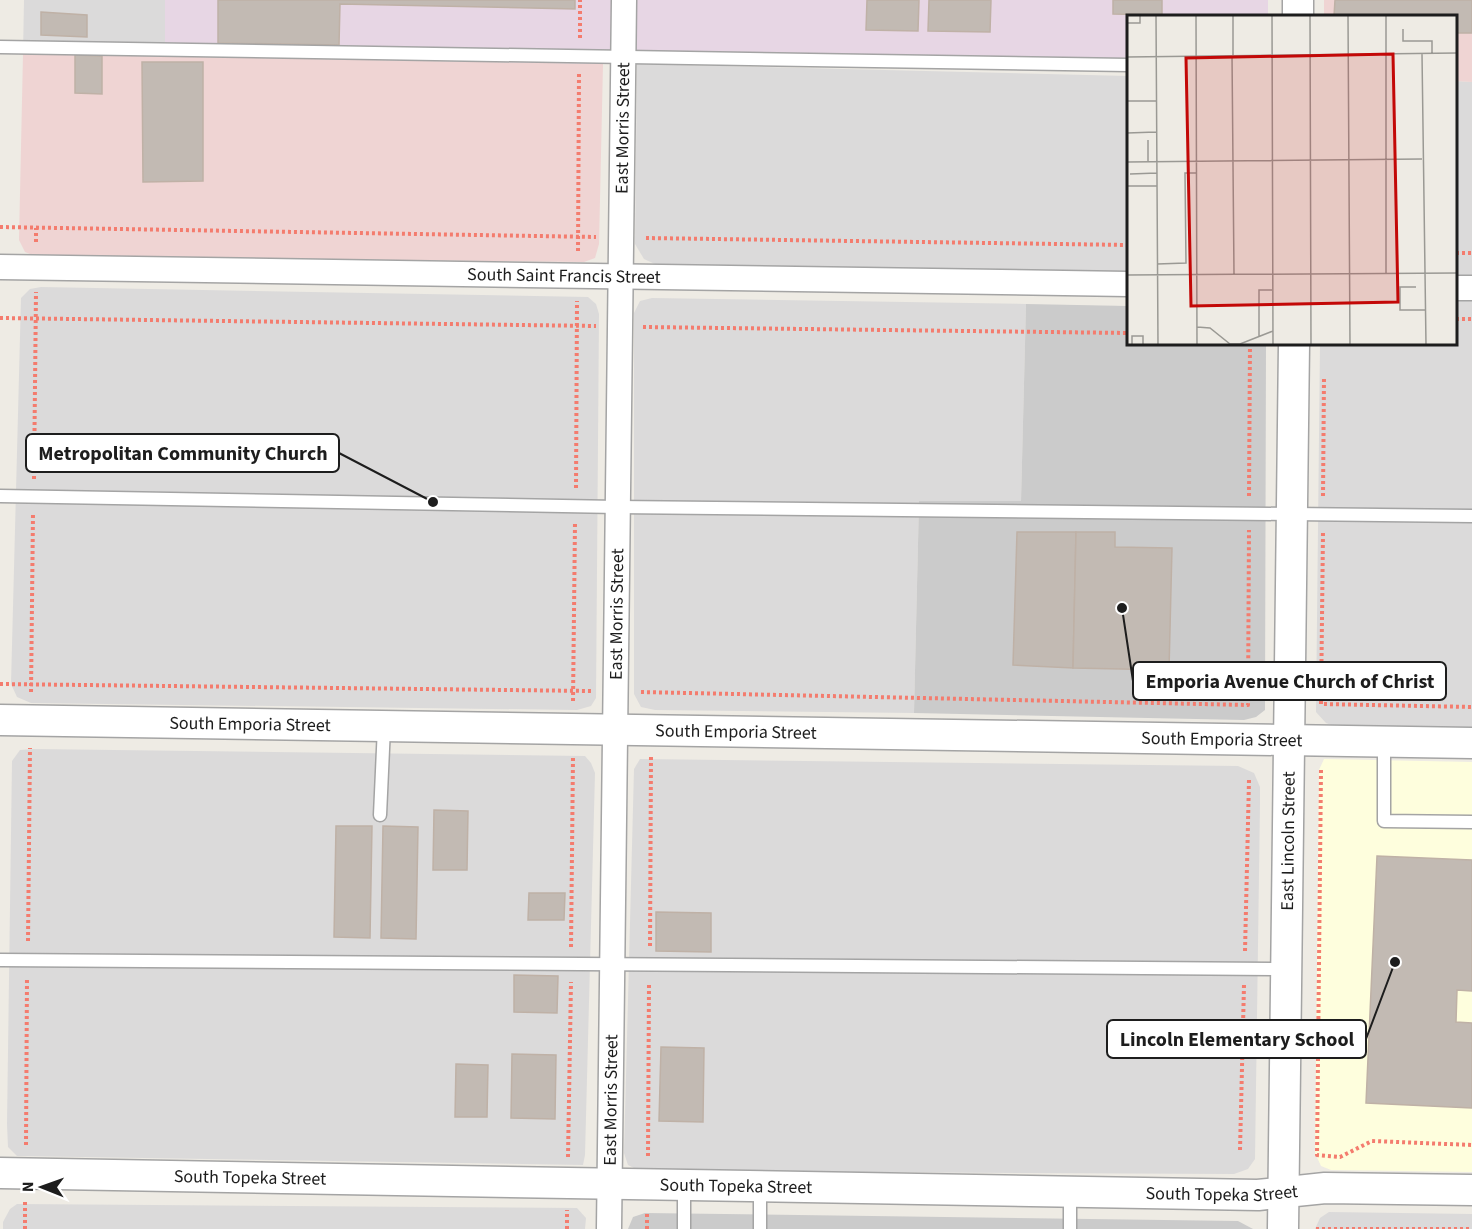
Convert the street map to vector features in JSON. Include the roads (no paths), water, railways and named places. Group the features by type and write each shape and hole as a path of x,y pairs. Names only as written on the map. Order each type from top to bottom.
{"street":[{"name":"East Morris Street","path":"609,1229 624,0"},
{"name":"South Saint Francis Street","path":"0,267 1127,284"},
{"name":"East Lincoln Street","path":"1283,1229 1294,345"},
{"name":"South Emporia Street","path":"0,720 1472,743"},
{"name":"South Topeka Street","path":"0,1173 1258,1194 1325,1188 1472,1190"}],"lane":[{"path":"0,46 1127,65"},
{"path":"0,496 617,507 1292,512 1472,516"},
{"path":"380,814 384,727"},
{"path":"1384,742 1384,821 1472,822"},
{"path":"0,960 1286,969"},
{"path":"684,1184 684,1229"},
{"path":"760,1185 760,1229"},
{"path":"1070,1191 1070,1229"}],"place":[{"name":"Metropolitan Community Church","path":"433,502"},
{"name":"Emporia Avenue Church of Christ","path":"1122,608"},
{"name":"Lincoln Elementary School","path":"1395,962"}]}
